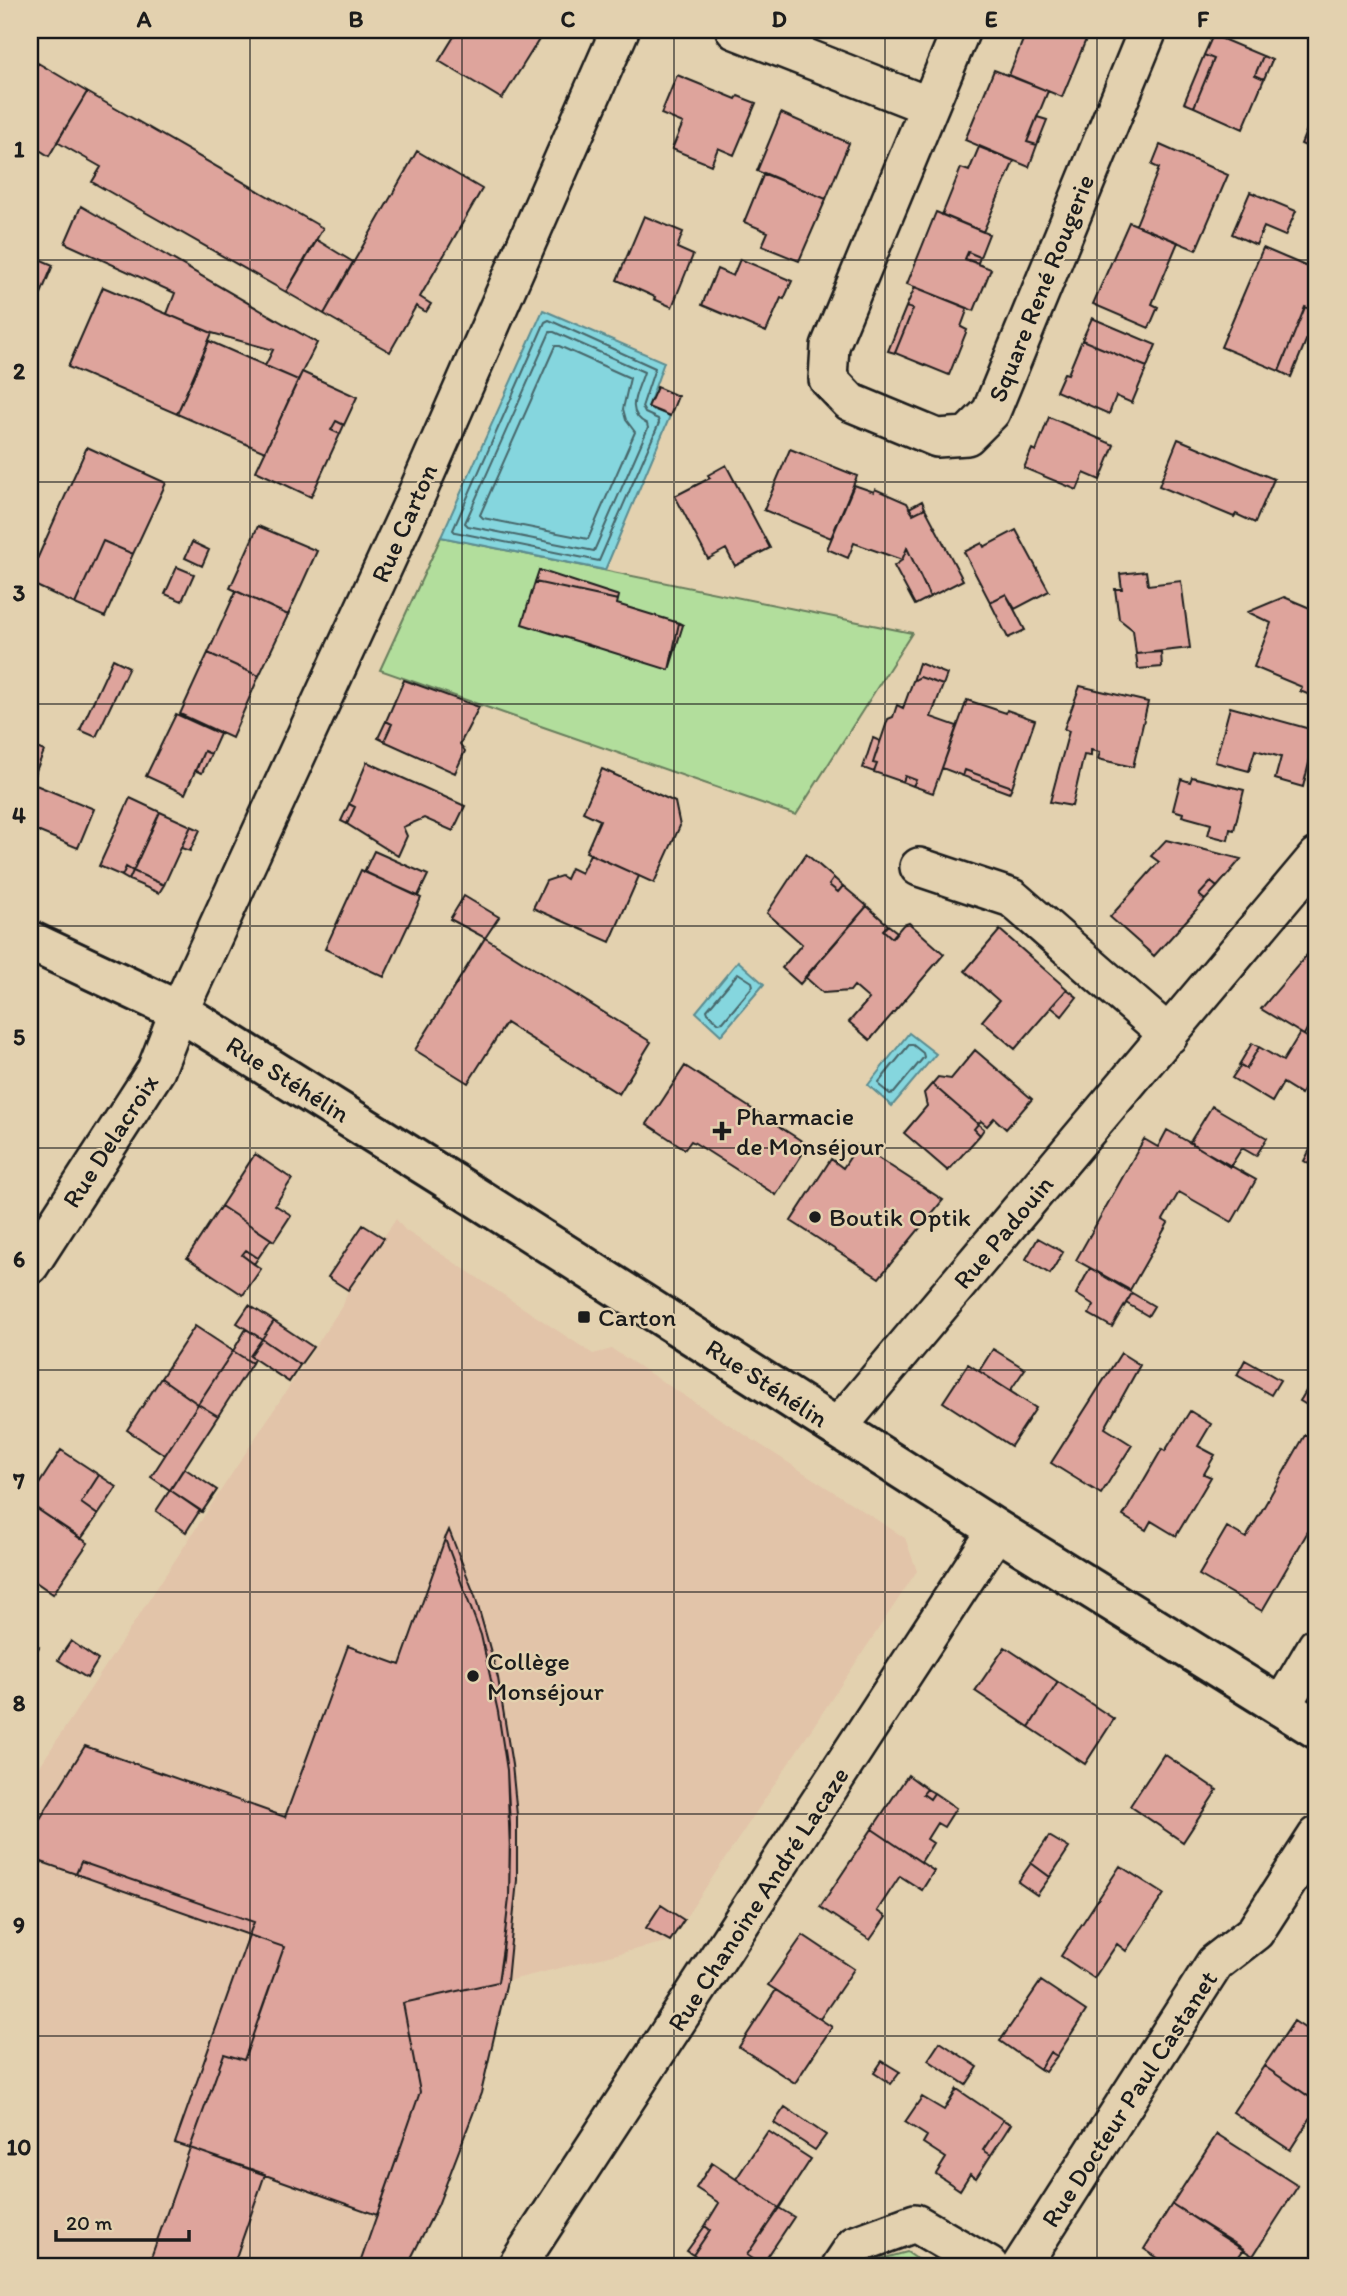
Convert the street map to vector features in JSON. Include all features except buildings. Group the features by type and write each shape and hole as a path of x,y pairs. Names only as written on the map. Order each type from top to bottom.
{"street":[{"name":"Rue Carton","path":"179,1011 410,510 620,30"},
{"path":"735,30 929,106"},
{"name":"Square René Rougerie","path":"961,30 830,346 828,379 850,402 937,438 967,436 990,412 1148,30"},
{"name":"Rue Padouin","path":"836,1428 1317,858"},
{"path":"919,867 1012,898 1169,1035"},
{"name":"Rue Stéhélin","path":"30,941 179,1011 486,1203 997,1530 1317,1729"},
{"name":"Rue Delacroix","path":"30,1265 156,1070 179,1011"},
{"name":"Rue Chanoine André Lacaze","path":"517,2266 997,1530"},
{"path":"1281,1707 1317,1646"},
{"name":"Rue Docteur Paul Castanet","path":"1021,2266 1215,1964 1255,1932 1317,1836"},
{"path":"841,2266 855,2245 915,2223 989,2266"}],"shaded area":[{"name":"Collège Monséjour","path":"396,1219 405,1230 593,1354 612,1349 905,1538 917,1571 670,1941 507,1981 481,2093 438,2205 407,2266 30,2266 30,1781 344,1303 348,1290"}],"green space":[{"path":"441,537 912,633 796,815 380,670"},
{"path":"907,2252 927,2266 858,2266 859,2265"}],"water":[{"path":"543,310 664,362 648,407 670,416 605,570 441,537"},
{"path":"738,961 764,984 721,1035 696,1012"},
{"path":"909,1033 936,1054 892,1106 868,1085"}],"place":[{"name":"Pharmacie de Monséjour","path":"722,1131"},
{"name":"Boutik Optik","path":"815,1217"},
{"name":"Carton","path":"584,1317"},
{"name":"Collège Monséjour","path":"473,1676"}]}
